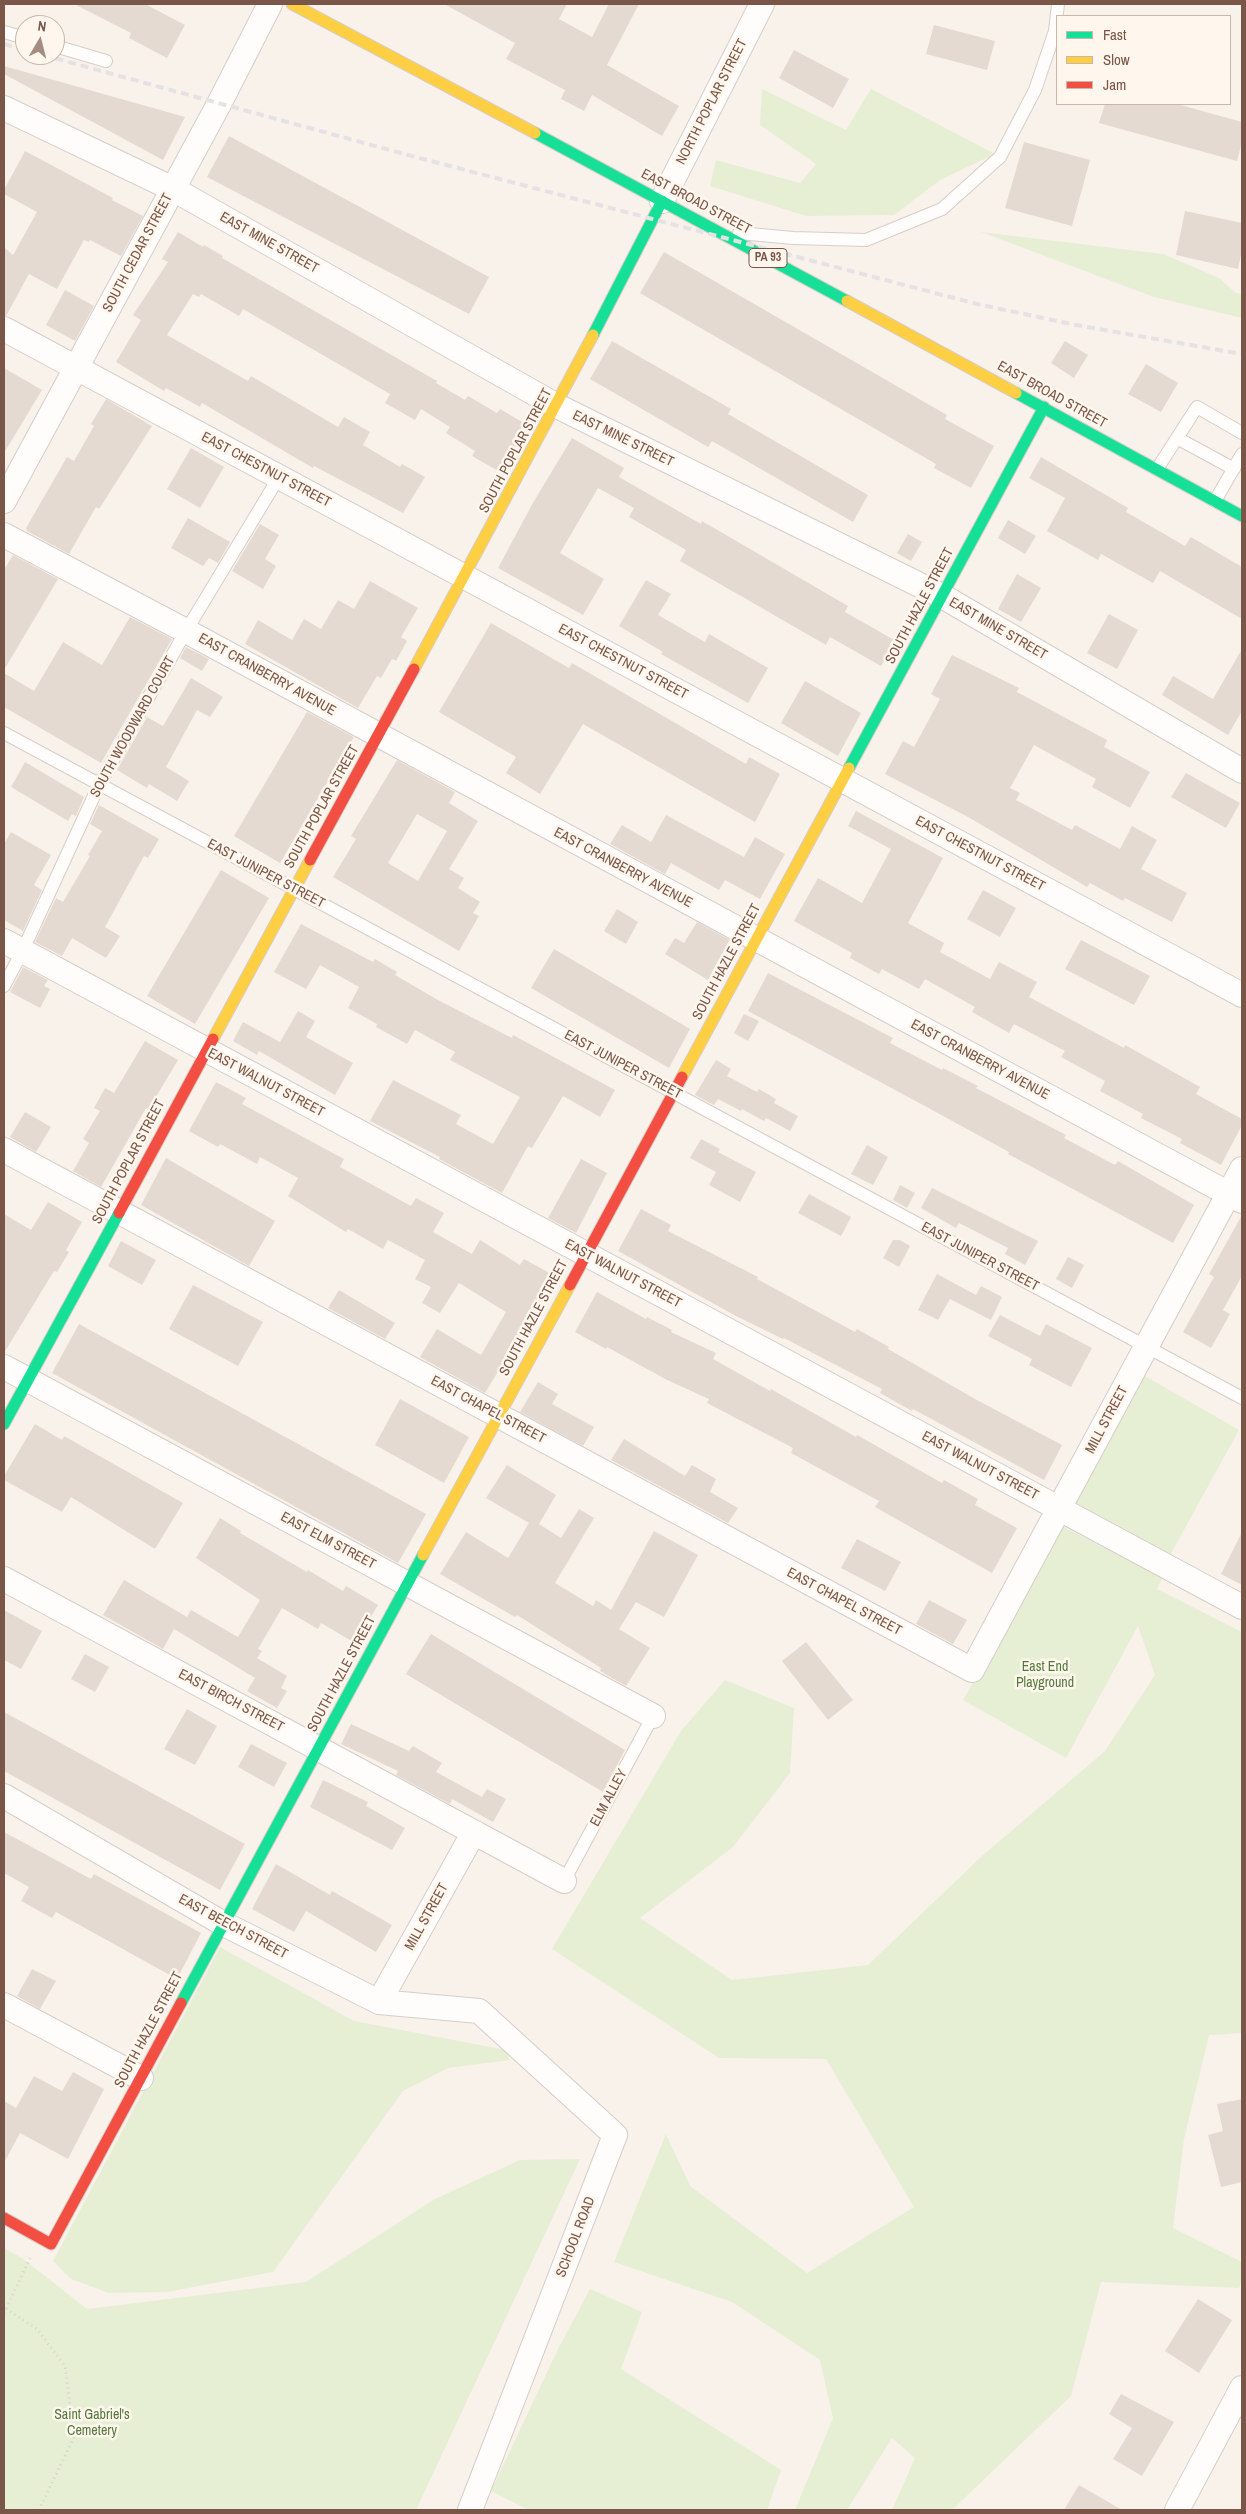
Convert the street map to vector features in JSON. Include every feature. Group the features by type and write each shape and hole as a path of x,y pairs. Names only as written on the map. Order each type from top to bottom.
{"main road":[{"name":"EAST BROAD STREET","path":"292,4 719,231 1242,516"},
{"name":"SOUTH POPLAR STREET","path":"4,1424 557,406 662,201"},
{"name":"SOUTH HAZLE STREET","path":"46,2241 140,2078 222,1923 408,1584 1044,407"},
{"path":"4,2218 46,2241"}],"street":[{"name":"SOUTH CEDAR STREET","path":"4,501 270,4"},
{"name":"NORTH POPLAR STREET","path":"662,201 760,4"},
{"name":"EAST MINE STREET","path":"4,108 172,189 557,406 942,596 1242,771"},
{"name":"EAST CHESTNUT STREET","path":"4,329 1242,995"},
{"name":"EAST CRANBERRY AVENUE","path":"4,535 186,631 1236,1198"},
{"name":"EAST WALNUT STREET","path":"13,946 1242,1607"},
{"name":"EAST CHAPEL STREET","path":"4,1150 972,1670"},
{"name":"MILL STREET","path":"972,1670 1146,1346 1236,1198 1242,1170"},
{"name":"EAST ELM STREET","path":"4,1366 653,1716"},
{"name":"EAST BIRCH STREET","path":"4,1579 564,1880"},
{"name":"EAST BEECH STREET","path":"4,1796 222,1923 379,2002 478,2011"},
{"name":"MILL STREET","path":"379,2002 474,1832"},
{"path":"4,2005 140,2078"},
{"name":"SCHOOL ROAD","path":"470,2510 615,2135 478,2011"},
{"path":"1178,2510 1242,2388"}],"lane":[{"path":"719,231 793,238 866,240 942,209 1000,157 1034,90 1055,31 1056,22"},
{"path":"65,49 106,61"},
{"path":"1157,469 1197,407 1242,433"},
{"path":"1177,438 1234,468"},
{"path":"1215,501 1242,454"},
{"name":"SOUTH WOODWARD COURT","path":"4,986 13,946 99,785 186,631 279,477"},
{"name":"EAST JUNIPER STREET","path":"4,733 1242,1398"},
{"name":"ELM ALLEY","path":"564,1880 653,1716"}],"path":[{"path":"4,2313 21,2275 46,2241"},
{"path":"6,2309 37,2329 65,2366 74,2436 39,2510"}],"green space":[{"path":"762,89 846,130 871,89 995,154 940,180 894,215 806,216 710,186 716,160 800,183 816,164 760,125"},
{"path":"981,232 1163,254 1219,278 1236,293 1242,294 1242,318 1154,297"},
{"path":"1145,1376 1239,1430 1169,1557 1072,1504"},
{"name":"East End Playground","path":"1062,1526 1163,1578 1157,1589 1242,1632 1242,2033 1209,2035 1184,2139 1173,2228 1242,2262 1242,2281 1239,2288 1101,2282 1071,2396 952,2510 892,2510 915,2458 892,2438 847,2510 795,2510 833,2418 820,2360 732,2302 614,2262 666,2134 690,2186 807,2273 914,2207 826,2059 719,2058 552,1949 681,1731 725,1680 794,1708 790,1773 733,1847 640,1918 732,1980 868,1965 982,1856 1105,1751 1155,1675 1138,1626 1066,1758 963,1700"},
{"path":"220,1947 354,2021 506,2050 510,2060 448,2068 403,2091 273,2272 167,2292 109,2293 71,2279 53,2261"},
{"name":"Saint Gabriel's Cemetery","path":"580,2159 416,2510 4,2510 4,2248 22,2258 87,2309 306,2282 435,2199 520,2160"},
{"path":"590,2289 642,2312 621,2369 781,2470 767,2510 528,2510 491,2491 558,2349"}],"building":[{"path":"74,4 145,4 185,25 167,58 129,38 131,33"},
{"path":"444,4 567,4 559,19 592,37 609,4 639,4 607,65 679,106 662,136 592,95 584,111 561,99 565,90 506,59 515,43"},
{"path":"934,25 995,41 987,70 926,54"},
{"path":"794,50 849,79 833,108 779,78"},
{"path":"4,66 185,117 163,160 4,74"},
{"path":"1105,105 1181,105 1242,122 1242,142 1237,161 1099,123"},
{"path":"229,136 489,277 469,314 207,177"},
{"path":"1024,142 1090,160 1072,226 1005,208"},
{"path":"25,151 143,216 121,256 90,240 89,242 84,240 57,289 29,274 6,316 4,315 4,247 13,255 37,212 4,194 4,190"},
{"path":"1185,211 1242,223 1242,250 1238,269 1176,255"},
{"path":"178,232 203,247 204,245 223,256 222,258 437,381 436,383 465,400 468,396 497,413 500,409 527,425 500,472 472,456 475,451 446,433 450,427 421,409 415,420 385,403 390,394 243,309 239,316 201,294 199,297 193,294 167,335 248,381 251,376 338,427 344,417 370,432 363,445 400,467 402,464 425,477 403,513 314,466 313,468 202,403 200,407 166,388 164,391 116,362 141,320 133,315 168,262 162,259"},
{"path":"664,252 947,415 945,419 994,446 971,488 934,468 936,464 640,293"},
{"path":"65,290 94,306 75,341 46,325"},
{"path":"612,341 731,409 728,414 868,495 853,522 712,441 708,447 590,379"},
{"path":"1065,341 1088,355 1074,378 1051,363"},
{"path":"1146,364 1178,383 1161,412 1128,394"},
{"path":"4,368 42,390 4,453"},
{"path":"106,399 152,426 99,509 96,507 69,554 27,531 26,528 67,457 74,461 94,426 91,424"},
{"path":"572,438 624,468 619,477 701,524 702,521 848,606 845,612 896,641 881,666 830,637 826,645 680,561 686,550 629,517 634,508 598,488 560,553 604,579 583,615 498,568 534,501"},
{"path":"191,448 224,467 200,508 167,489"},
{"path":"1041,457 1128,508 1126,512 1185,546 1191,537 1242,567 1242,619 1160,571 1153,583 1101,554 1098,560 1047,531 1065,498 1029,478"},
{"path":"188,518 230,542 218,563 209,558 203,566 171,548"},
{"path":"1008,520 1036,536 1025,554 998,538"},
{"path":"260,524 279,535 265,559 276,566 263,589 232,571"},
{"path":"908,534 922,542 911,561 897,553"},
{"path":"13,555 58,579 4,670 4,570"},
{"path":"1017,574 1041,588 1021,622 998,609"},
{"path":"646,580 671,594 658,615 705,642 709,634 768,668 748,703 661,654 663,652 619,626"},
{"path":"370,581 418,608 401,637 407,641 396,661 392,659 381,678 377,676 358,708 245,644 258,620 292,640 304,619 321,629 338,600 354,609"},
{"path":"1109,614 1138,630 1117,669 1087,653"},
{"path":"130,617 172,639 101,763 4,707 4,673 34,691 63,642 102,665"},
{"path":"491,623 569,668 572,663 746,764 749,757 780,774 755,822 583,724 540,794 506,773 516,757 439,712"},
{"path":"186,647 209,659 202,671 180,658"},
{"path":"1242,649 1242,711 1228,735 1162,695 1173,676 1213,699"},
{"path":"952,655 1019,688 1017,692 1107,740 1104,747 1150,772 1130,808 1092,787 1096,779 1034,745 1010,788 1020,793 1016,800 1072,830 1075,825 1120,849 1132,826 1157,840 1141,869 1187,893 1172,922 1125,898 1123,901 1090,883 1087,887 968,817 885,774 903,741 914,747 940,699 931,694"},
{"path":"191,678 223,697 210,717 197,710 166,767 189,781 177,801 149,784 147,788 117,770 147,717 163,726"},
{"path":"805,681 861,713 838,756 781,723"},
{"path":"307,712 354,737 280,863 234,836"},
{"path":"397,760 455,792 449,803 478,821 449,869 464,878 458,888 480,902 473,913 479,916 459,951 333,877 356,839 351,836","holes":["417,814 447,831 418,881 388,863"]},
{"path":"25,762 84,797 76,816 72,814 68,821 11,787"},
{"path":"1186,773 1240,803 1226,828 1171,797"},
{"path":"99,805 159,839 148,858 144,856 105,927 120,936 106,958 72,938 62,956 35,942 56,898 63,902 90,856 88,855 102,831 90,824"},
{"path":"856,811 943,858 908,923 944,943 940,952 990,979 999,962 1037,982 1029,997 1124,1048 1125,1045 1200,1087 1196,1094 1242,1119 1242,1125 1221,1165 1180,1143 1182,1139 1141,1118 1143,1114 1100,1091 1105,1081 1061,1057 1065,1051 1014,1024 1009,1033 972,1012 975,1007 925,979 919,989 882,969 879,974 850,958 852,953 794,921 818,878 862,903 891,849 848,826"},
{"path":"666,815 744,857 755,837 785,854 760,899 725,880 719,890 671,863 665,874 610,844 622,825 651,842"},
{"path":"11,832 51,855 34,885 42,890 23,931 4,920 4,844"},
{"path":"221,870 269,898 195,1024 147,996"},
{"path":"983,890 1016,908 1000,937 967,919"},
{"path":"617,909 638,922 626,944 604,931"},
{"path":"697,922 730,940 708,980 665,954 675,938 684,943"},
{"path":"301,924 373,962 375,959 397,972 395,975 438,1000 512,1038 513,1035 615,1090 600,1117 563,1096 532,1148 528,1146 502,1193 439,1159 440,1157 370,1121 393,1080 461,1115 456,1124 493,1144 520,1097 450,1060 455,1052 415,1030 407,1044 376,1027 377,1024 348,1008 359,987 320,965 306,989 274,972"},
{"path":"1081,940 1150,976 1134,1005 1065,969"},
{"path":"554,949 690,1029 669,1068 531,988"},
{"path":"23,967 48,980 44,986 50,989 40,1008 10,992"},
{"path":"768,973 893,1038 890,1043 978,1086 976,1088 1066,1135 1064,1138 1115,1165 1118,1161 1194,1205 1173,1243 748,1011"},
{"path":"298,1011 315,1021 306,1037 353,1063 335,1095 259,1051 257,1055 233,1041 243,1022 280,1042"},
{"path":"744,1014 759,1021 748,1041 734,1033"},
{"path":"145,1041 178,1060 148,1110 146,1108 101,1187 73,1171 89,1143 83,1139 100,1111 94,1108 105,1088 114,1093"},
{"path":"716,1060 731,1069 727,1076 757,1092 759,1089 776,1099 774,1103 798,1116 790,1131 766,1118 764,1121 718,1099 714,1105 695,1095"},
{"path":"216,1082 246,1098 242,1104 344,1159 340,1167 411,1206 416,1198 444,1213 433,1232 472,1254 480,1240 520,1265 524,1259 555,1276 507,1361 505,1360 485,1393 420,1357 437,1329 481,1355 506,1312 459,1283 440,1313 422,1303 431,1287 415,1279 425,1260 388,1240 383,1249 348,1229 346,1232 288,1196 298,1178 260,1157 257,1164 220,1144 218,1147 189,1131"},
{"path":"25,1112 51,1127 36,1152 10,1137"},
{"path":"701,1139 720,1149 718,1152 756,1172 740,1202 709,1185 716,1172 690,1158"},
{"path":"867,1145 888,1157 873,1185 851,1174"},
{"path":"166,1158 275,1221 249,1266 141,1205"},
{"path":"581,1159 607,1173 576,1233 548,1218"},
{"path":"900,1185 915,1193 907,1208 893,1200"},
{"path":"932,1188 1038,1241 1025,1265 1005,1254 1008,1248 959,1223 956,1228 921,1208"},
{"path":"809,1194 851,1217 841,1236 798,1213"},
{"path":"48,1202 82,1222 66,1250 69,1252 57,1272 54,1271 4,1353 4,1214 31,1230"},
{"path":"641,1209 671,1225 668,1231 758,1277 757,1279 855,1332 857,1329 975,1399 1062,1445 1044,1480 913,1409 912,1411 880,1393 882,1389 784,1338 736,1316 618,1251"},
{"path":"1242,1215 1242,1276 1223,1310 1230,1314 1211,1348 1183,1332 1214,1277 1209,1274"},
{"path":"893,1240 900,1240 910,1246 899,1267 883,1258"},
{"path":"121,1241 156,1260 142,1285 108,1266"},
{"path":"1068,1257 1084,1265 1072,1288 1056,1279"},
{"path":"937,1274 976,1295 981,1286 1002,1297 991,1320 950,1299 938,1320 918,1310"},
{"path":"193,1285 263,1322 238,1366 169,1329"},
{"path":"339,1290 395,1323 385,1339 328,1308"},
{"path":"597,1292 646,1319 647,1317 672,1330 671,1332 716,1353 713,1359 770,1391 771,1389 942,1483 944,1480 978,1499 975,1505 1017,1528 992,1573 875,1507 879,1501 791,1453 793,1448 707,1403 709,1399 667,1380 607,1347 606,1349 575,1332"},
{"path":"1000,1315 1040,1336 1046,1324 1092,1348 1071,1387 1029,1365 1032,1359 988,1336"},
{"path":"79,1324 426,1514 398,1563 52,1373"},
{"path":"538,1382 558,1394 552,1404 594,1427 583,1446 520,1412"},
{"path":"400,1399 469,1437 444,1483 375,1445"},
{"path":"35,1424 62,1440 64,1436 183,1503 155,1549 71,1497 62,1512 4,1480 4,1476"},
{"path":"624,1439 685,1476 692,1465 716,1479 710,1492 738,1508 728,1523 611,1460"},
{"path":"507,1465 556,1495 539,1524 561,1538 579,1509 594,1518 555,1583 593,1606 596,1600 611,1610 654,1531 698,1555 664,1617 636,1602 619,1629 650,1648 626,1686 600,1671 601,1668 517,1615 515,1617 440,1574 466,1532 508,1558 529,1523 486,1498"},
{"path":"220,1518 241,1531 240,1533 307,1572 308,1570 343,1591 346,1586 378,1605 355,1643 321,1623 318,1629 282,1608 258,1649 262,1651 257,1658 287,1676 281,1688 287,1691 277,1708 247,1691 255,1678 174,1629 163,1649 103,1615 124,1580 187,1617 191,1610 238,1637 260,1600 196,1558"},
{"path":"1242,1532 1242,1585 1221,1574"},
{"path":"857,1539 901,1562 885,1591 841,1568"},
{"path":"929,1600 967,1620 953,1644 916,1624"},
{"path":"4,1610 42,1631 21,1669 4,1660"},
{"path":"431,1634 625,1750 603,1792 406,1674"},
{"path":"806,1642 853,1700 828,1720 782,1661"},
{"path":"85,1654 109,1667 95,1692 71,1679"},
{"path":"187,1709 217,1726 195,1765 164,1749"},
{"path":"4,1712 245,1844 220,1890 4,1771"},
{"path":"351,1724 409,1751 413,1746 442,1763 436,1772 482,1797 487,1789 506,1799 493,1822 452,1799 450,1804 396,1775 398,1771 341,1744"},
{"path":"251,1744 287,1763 274,1787 238,1767"},
{"path":"323,1780 368,1802 366,1806 405,1828 392,1850 310,1807"},
{"path":"4,1832 91,1879 94,1874 201,1933 177,1979 56,1912 52,1918 21,1901 29,1887 4,1873"},
{"path":"276,1864 330,1895 332,1891 392,1925 376,1952 306,1911 294,1932 252,1909"},
{"path":"32,1969 56,1981 40,2009 17,1996"},
{"path":"73,2072 104,2089 68,2159 20,2133 4,2163 4,2101 16,2108 34,2076 62,2091"},
{"path":"1242,2099 1242,2182 1221,2187 1208,2135 1223,2131 1217,2104"},
{"path":"1198,2299 1232,2320 1199,2373 1165,2351"},
{"path":"1121,2394 1174,2422 1142,2476 1113,2459 1132,2428 1109,2414"},
{"path":"1079,2485 1122,2510 1064,2510"}],"railway":[{"path":"4,44 15,47"},
{"path":"65,61 408,155 977,304 1076,325 1242,354"}],"traffic: fast":[{"path":"535,133 847,301"},
{"path":"593,335 662,201"},
{"path":"1016,393 1242,516"},
{"path":"849,768 1044,407"},
{"path":"4,1424 119,1213"},
{"path":"181,2003 423,1555"}],"traffic: slow":[{"path":"292,4 535,133"},
{"path":"847,301 1016,393"},
{"path":"414,669 593,335"},
{"path":"682,1077 849,768"},
{"path":"213,1039 310,860"},
{"path":"423,1555 570,1285"}],"traffic: jam":[{"path":"310,860 414,669"},
{"path":"119,1213 213,1039"},
{"path":"570,1285 682,1077"},
{"path":"4,2218 51,2244 181,2003"}]}
